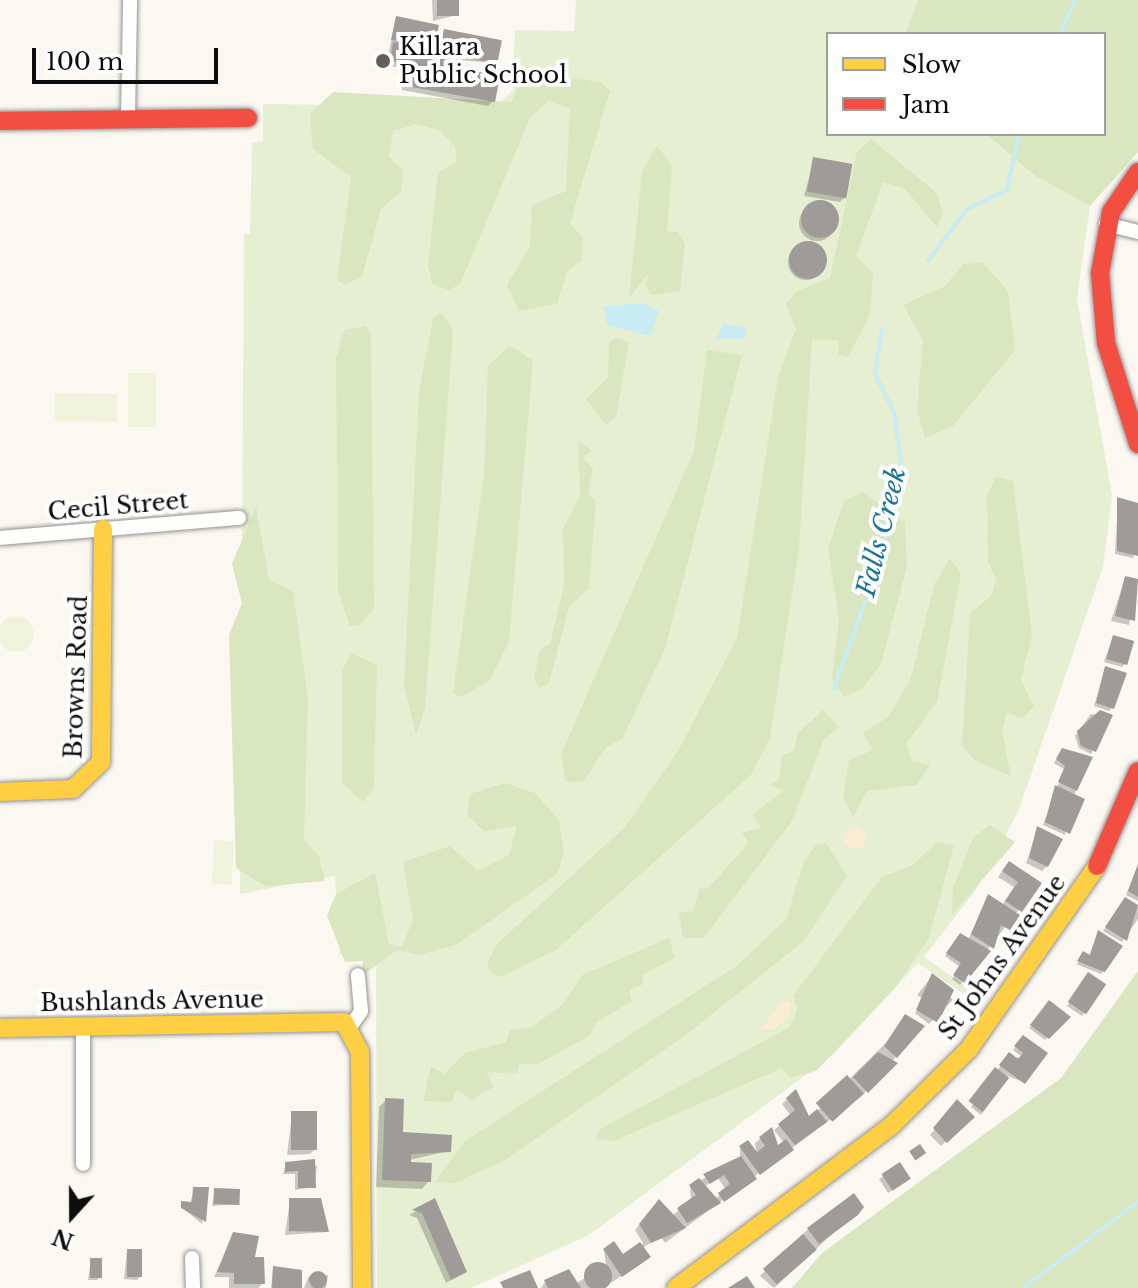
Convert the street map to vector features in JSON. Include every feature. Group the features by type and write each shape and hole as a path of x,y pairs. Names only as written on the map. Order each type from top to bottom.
{"street":[{"path":"128,119 130,0"},
{"path":"0,121 248,118"},
{"path":"1138,172 1106,224 1101,314 1138,444"},
{"path":"1106,224 1138,232"},
{"name":"Cecil Street","path":"0,538 239,518"},
{"name":"Browns Road","path":"0,792 73,789 101,762 103,529"},
{"name":"St Johns Avenue","path":"676,1288 892,1125 969,1049 1104,856 1138,771"},
{"path":"358,975 361,1011 350,1027 360,1052 362,1288"},
{"name":"Bushlands Avenue","path":"0,1028 83,1026 188,1029 328,1016 350,1027"},
{"path":"83,1026 83,1164"},
{"path":"192,1258 193,1288"}],"green space":[{"path":"576,0 918,0 906,32 826,32 826,136 988,136 1034,175 1090,206 1077,299 1112,495 1103,567 1018,812 975,891 924,957 981,997 977,1003 918,963 834,1054 589,1235 471,1288 377,1288 376,946 340,955 335,876 240,894 244,234 250,234 252,143 263,141 263,104 496,107 513,90 515,30 574,31"},
{"path":"918,0 1138,0 1138,152 1090,206 1034,175 988,136 1106,136 1106,32 906,32"},
{"path":"525,72 601,82 610,91 570,223 583,238 582,260 567,271 557,304 519,311 507,285 530,246 532,205 566,191 570,108 548,101 530,118 460,284 449,290 432,284 428,265 438,172 457,162 455,146 439,130 416,124 393,131 389,157 403,170 402,190 381,209 362,277 344,285 337,279 351,177 313,149 310,114 333,92 511,102"},
{"path":"871,139 937,193 943,214 937,227 905,189 883,182 856,256 873,273 870,314 848,357 838,355 839,341 812,339 799,548 770,738 751,775 556,950 501,977 491,973 487,963 497,944 625,827 678,751 737,638 778,377 796,329 786,304 797,291 830,278 857,152"},
{"path":"657,146 672,165 667,231 678,232 685,244 680,291 652,295 645,285 649,273 629,298 642,172"},
{"path":"982,262 1008,291 1015,350 953,426 925,438 917,410 923,340 903,305 945,286 963,264"},
{"path":"442,313 453,331 425,708 416,735 404,685 419,391 433,318"},
{"path":"365,326 371,334 374,609 360,625 350,626 338,591 336,358 344,330"},
{"path":"616,338 629,342 616,416 606,425 586,399 608,377 609,342"},
{"path":"510,345 533,361 509,641 490,680 461,697 453,693 484,474 488,366"},
{"path":"707,350 742,355 665,649 622,739 606,747 584,781 566,782 561,754 694,451"},
{"path":"128,373 156,373 156,427 128,427"},
{"path":"55,393 117,394 117,422 55,421"},
{"path":"578,440 592,451 582,458 593,468 588,494 596,501 589,588 569,607 549,683 540,688 534,679 540,649 550,644 564,585 563,529 580,496"},
{"path":"996,476 1013,481 1032,635 1021,680 1034,707 1022,718 1007,712 1002,731 1011,776 974,760 962,745 970,613 991,596 996,579 988,562 987,496"},
{"path":"863,492 905,522 907,566 881,664 862,689 844,697 832,678 839,619 828,549 844,501"},
{"path":"256,506 269,580 293,591 308,698 304,840 319,856 325,881 265,886 236,868 229,635 242,603 232,564"},
{"path":"950,558 961,574 937,702 906,744 912,761 930,765 916,785 867,791 853,817 843,798 849,760 873,750 863,733 888,717 910,681 934,585"},
{"path":"9,617 23,617 33,627 33,641 23,651 9,651 -1,641 -1,627"},
{"path":"351,653 377,665 374,787 363,802 342,783 342,671"},
{"path":"823,710 839,727 824,739 792,821 704,938 683,938 679,913 693,911 700,888 707,889 749,843 742,833 761,828 753,814 784,790 770,786 779,779 782,755 794,751 798,733"},
{"path":"505,783 535,793 559,820 564,852 558,873 456,945 418,955 397,950 362,976 363,961 345,962 327,915 336,894 375,873 389,944 402,947 413,919 403,862 450,846 478,871 509,855 517,826 484,831 467,815 470,794"},
{"path":"990,825 1015,842 952,915 953,888 973,838"},
{"path":"214,840 234,841 232,885 212,884"},
{"path":"937,842 954,845 929,938 895,988 816,1071 790,1078 782,1068 614,1141 596,1139 600,1129 790,1027 797,1010 793,996 882,877 913,865"},
{"path":"826,843 847,876 804,941 683,1037 505,1160 455,1183 435,1182 465,1141 738,965 786,919 804,862 816,844"},
{"path":"669,938 675,958 644,974 642,985 629,990 632,1001 597,1022 589,1036 538,1064 520,1064 517,1073 487,1072 493,1087 472,1100 456,1090 452,1102 423,1101 431,1066 444,1074 465,1053 506,1042 510,1030 532,1027 563,1004 582,975"},
{"path":"1138,971 1138,1288 792,1288 822,1253 1061,1078"}],"sand":[{"path":"855,827 863,830 866,838 863,846 855,849 847,846 844,838 847,830"},
{"path":"782,1001 791,1002 790,1015 775,1029 761,1029"}],"water":[{"path":"643,303 659,311 650,336 607,325 604,306"},
{"path":"723,324 746,327 745,339 716,339"}],"building":[{"path":"437,0 459,0 459,16 437,16"},
{"path":"396,16 439,25 433,54 446,56 444,65 500,76 495,102 406,86 403,63 390,61 393,42 410,44 391,40"},
{"path":"444,29 502,40 497,64 439,53"},
{"path":"813,157 852,164 846,198 807,191"},
{"path":"820,200 833,206 839,219 833,232 820,238 807,232 801,219 807,206"},
{"path":"808,241 821,247 827,260 821,273 808,279 795,273 789,260 795,247"},
{"path":"1117,497 1138,503 1138,556 1117,551"},
{"path":"1125,576 1138,579 1135,621 1115,616"},
{"path":"1113,635 1134,641 1127,665 1106,659"},
{"path":"1105,666 1127,673 1114,709 1096,703"},
{"path":"1100,710 1113,715 1096,752 1081,746 1077,731"},
{"path":"1062,748 1093,757 1077,791 1058,782 1065,766 1056,759"},
{"path":"1055,785 1085,799 1070,834 1045,822"},
{"path":"1037,826 1063,839 1048,867 1029,858"},
{"path":"1009,861 1042,883 1022,912 1005,901 1018,882 1002,871"},
{"path":"1138,864 1138,897 1128,891"},
{"path":"988,894 1020,915 1010,930 1001,925 994,949 971,934"},
{"path":"1125,897 1138,905 1127,941 1105,927"},
{"path":"1098,930 1123,946 1105,972 1077,961 1083,951 1090,955"},
{"path":"960,933 991,951 965,983 953,975 961,963 946,953"},
{"path":"1088,972 1106,984 1086,1014 1068,1002"},
{"path":"932,973 954,990 938,1023 916,1010"},
{"path":"1049,1000 1071,1017 1049,1039 1030,1025"},
{"path":"905,1014 925,1026 897,1058 884,1046"},
{"path":"1023,1035 1048,1053 1025,1084 999,1065 1009,1052 1018,1059 1023,1053 1014,1046"},
{"path":"878,1052 898,1063 868,1093 853,1077"},
{"path":"995,1067 1009,1078 983,1112 969,1101"},
{"path":"847,1075 864,1094 833,1122 816,1103"},
{"path":"796,1089 809,1116 817,1109 827,1122 795,1145 778,1124 795,1110 786,1098"},
{"path":"385,1098 404,1099 403,1132 452,1135 451,1152 411,1154 411,1162 432,1163 431,1182 382,1180"},
{"path":"957,1099 975,1117 947,1143 933,1128"},
{"path":"291,1111 317,1111 317,1150 291,1150"},
{"path":"772,1127 778,1145 786,1139 794,1150 760,1175 739,1146 748,1140 757,1152 765,1146 759,1137"},
{"path":"920,1144 926,1153 915,1160 909,1151"},
{"path":"741,1156 757,1179 724,1202 718,1193 730,1184 724,1175 710,1184 703,1174"},
{"path":"315,1159 316,1188 298,1188 298,1171 285,1172 285,1162"},
{"path":"900,1162 911,1179 892,1191 882,1174"},
{"path":"699,1178 721,1203 687,1223 677,1208 696,1195 689,1185"},
{"path":"193,1187 209,1187 206,1222 181,1208 181,1201 192,1202"},
{"path":"214,1188 240,1189 239,1205 213,1204"},
{"path":"854,1193 864,1207 819,1244 807,1228"},
{"path":"289,1198 321,1198 329,1232 289,1231"},
{"path":"435,1198 467,1272 451,1280 422,1213 412,1210"},
{"path":"659,1199 686,1228 651,1243 639,1224"},
{"path":"233,1232 259,1236 255,1257 264,1257 265,1284 234,1284 234,1273 217,1272"},
{"path":"803,1234 817,1250 777,1285 763,1269"},
{"path":"614,1241 623,1254 640,1242 651,1257 622,1277 603,1249"},
{"path":"127,1249 142,1249 142,1277 127,1277"},
{"path":"90,1258 102,1258 102,1278 90,1278"},
{"path":"592,1263 604,1263 611,1270 611,1282 604,1289 592,1289 585,1282 585,1270"},
{"path":"273,1266 302,1270 302,1288 272,1288"},
{"path":"569,1269 581,1288 548,1288 544,1280"},
{"path":"530,1270 538,1288 503,1288 500,1282"},
{"path":"314,1271 322,1271 327,1280 325,1287 314,1289 309,1284 309,1276"},
{"path":"747,1276 755,1288 728,1288"}],"waterway":[{"name":"Falls Creek","path":"1061,32 1075,0"},
{"name":"Falls Creek","path":"928,261 967,209 1007,190 1019,136"},
{"name":"Falls Creek","path":"834,689 877,568 901,463 894,412 875,374 882,329"},
{"path":"1023,1288 1138,1202"}],"traffic: slow":[{"path":"0,792 73,789 101,762 103,529"},
{"path":"676,1288 892,1125 969,1049 1097,866"},
{"path":"0,1028 344,1022 360,1052 362,1288"}],"traffic: jam":[{"path":"0,121 248,118"},
{"path":"1138,172 1111,212 1100,273 1106,343 1138,444"},
{"path":"1097,866 1138,771"}],"place":[{"name":"Killara Public School","path":"383,61"}]}
